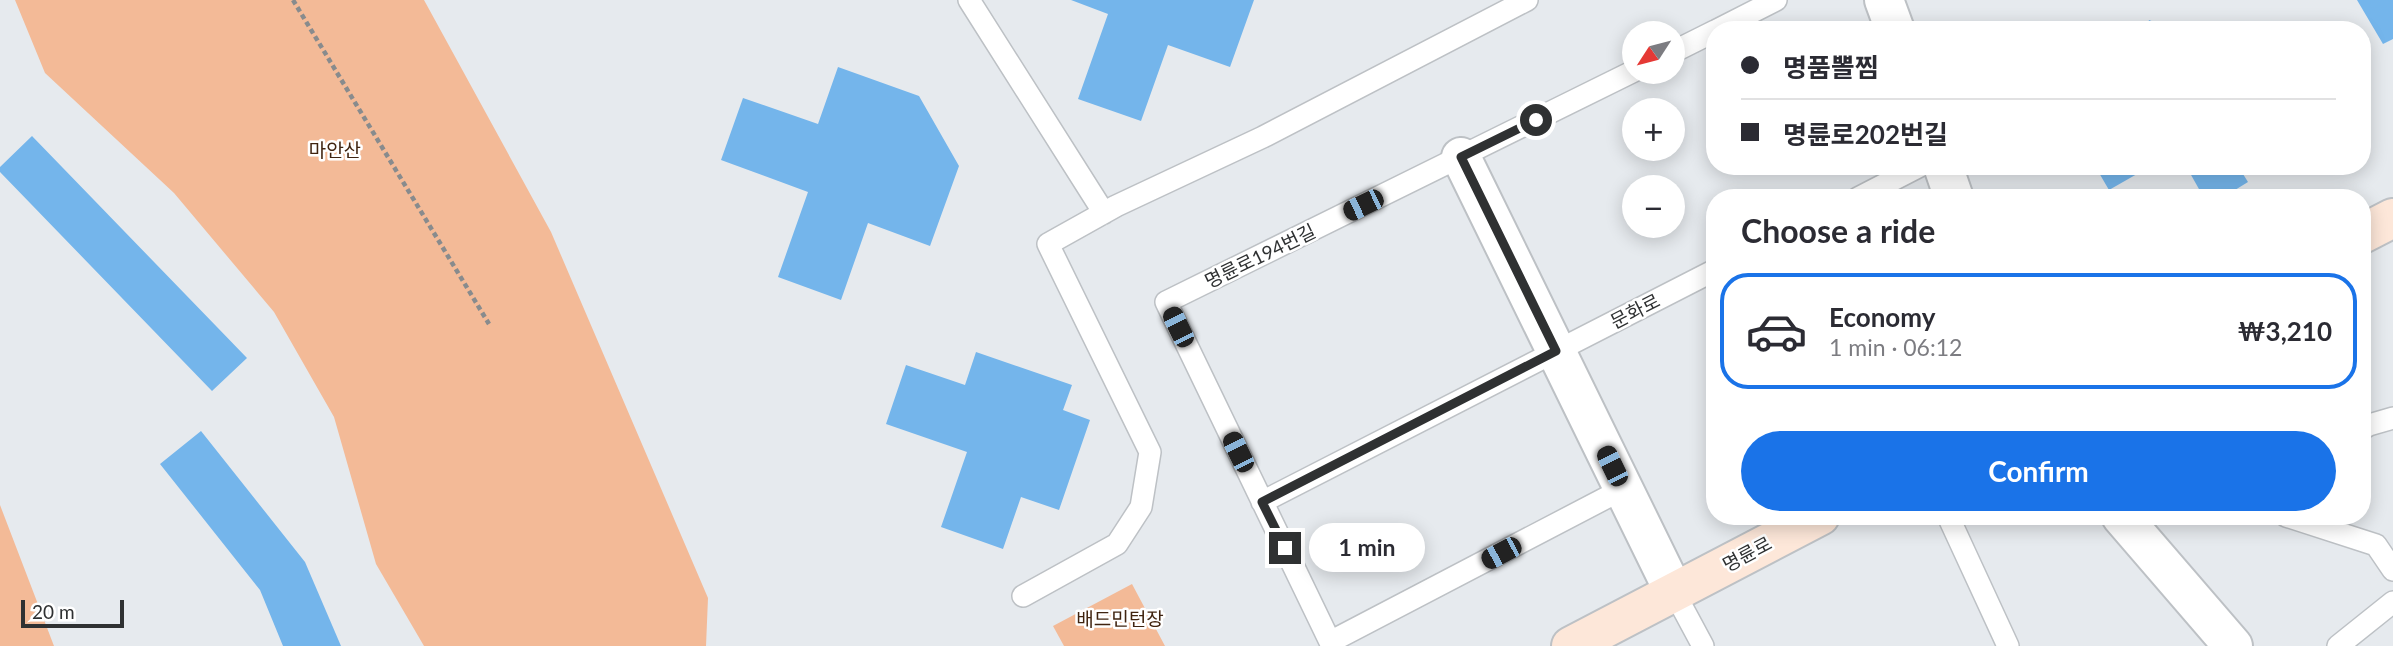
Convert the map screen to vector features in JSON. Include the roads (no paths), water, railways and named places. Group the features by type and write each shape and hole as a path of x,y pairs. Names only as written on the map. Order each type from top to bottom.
{"main road":[{"path":"2371,229 2393,218"},
{"name":"명륜로","path":"1571,646 1803,525"}],"street":[{"path":"1884,0 1892,21"},
{"path":"1461,157 1674,593"},
{"path":"2129,525 2233,646"}],"lane":[{"path":"969,0 1104,213"},
{"path":"1023,596 1117,544 1142,507 1150,452 1048,244 1104,213 1263,137 1527,0"},
{"path":"1734,21 1776,0"},
{"path":"1685,46 1706,35"},
{"path":"1461,157 1622,77"},
{"name":"명륜로194번길","path":"1262,502 1166,302 1461,157"},
{"path":"1875,189 1903,175"},
{"name":"문화로","path":"1556,351 1706,275"},
{"path":"1556,351 1262,502 1331,644 1623,489"},
{"path":"2371,424 2393,418"},
{"path":"1952,525 2008,646"},
{"path":"2315,525 2376,545 2393,570"},
{"path":"1674,593 1703,646"},
{"path":"2338,646 2393,602"}],"park label":[{"name":"마안산","path":"335,150"},
{"name":"배드민턴장","path":"1120,619"}]}
